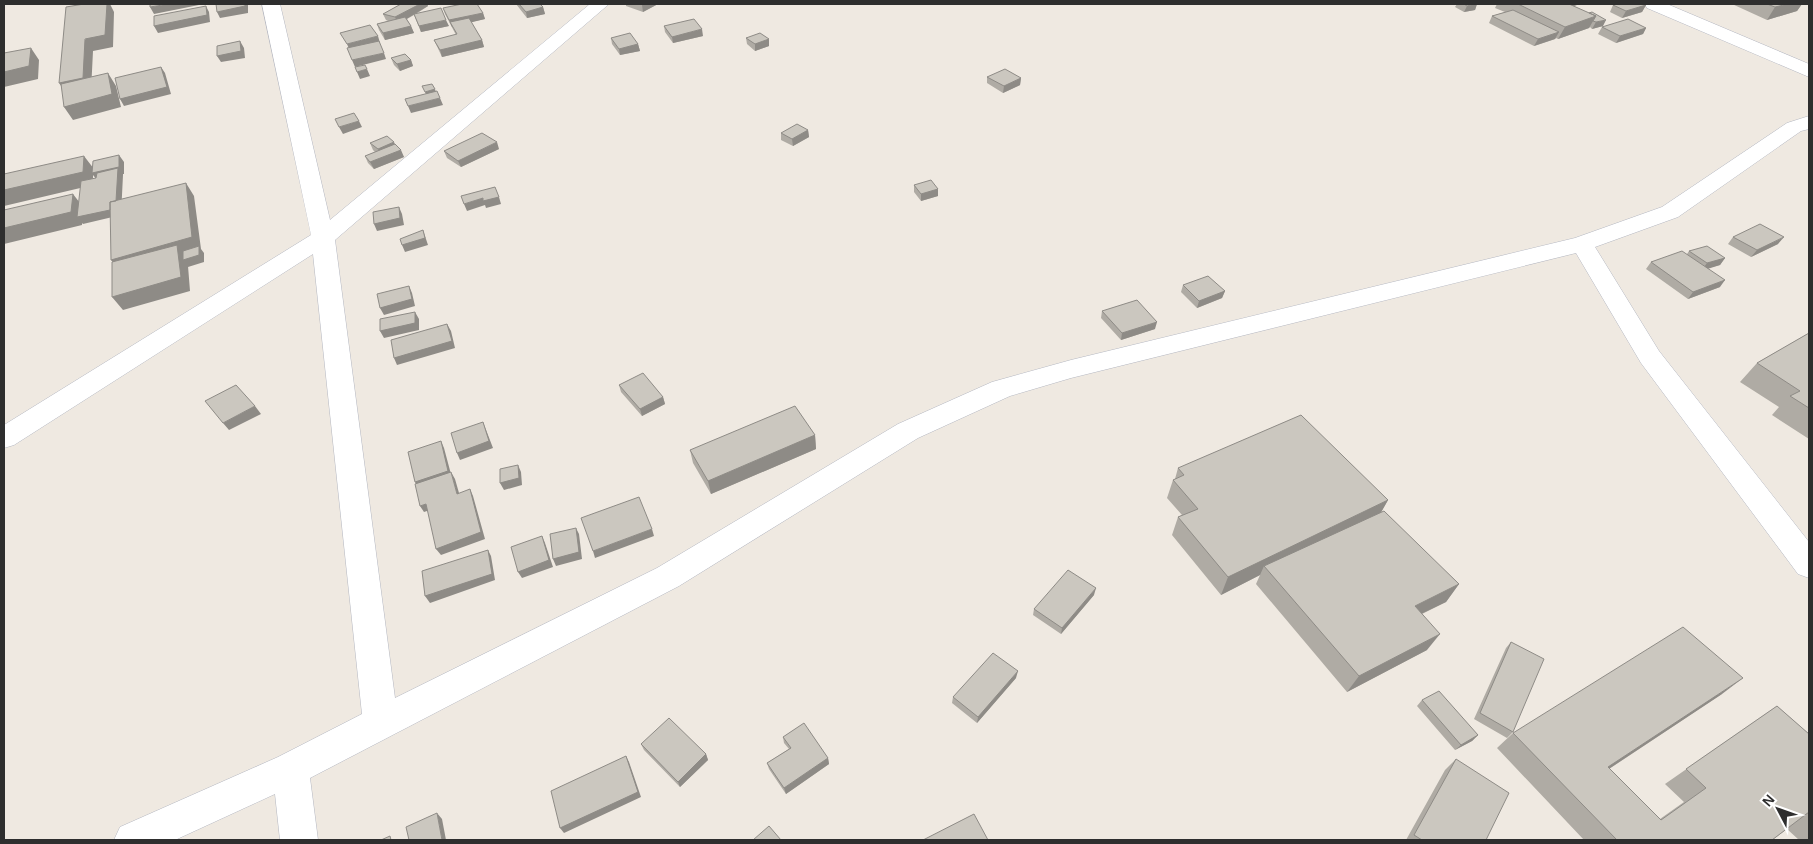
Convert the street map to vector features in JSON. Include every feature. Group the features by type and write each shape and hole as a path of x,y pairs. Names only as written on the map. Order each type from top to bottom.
{"street":[{"path":"271,4 323,238 381,724"},
{"path":"4,438 323,238 600,4"},
{"path":"1653,4 1809,71"},
{"path":"132,840 291,769 668,577 908,431 1001,389 1071,369 1582,244 1670,212 1794,128 1809,122"},
{"path":"1582,244 1650,357 1809,565"},
{"path":"291,769 299,840"}],"building":[{"path":"84,4 107,4 105,35 85,39 83,78 59,83 66,7"},
{"path":"150,4 169,4 150,7"},
{"path":"216,4 245,4 245,6 217,12"},
{"path":"401,4 420,4 395,17 383,14"},
{"path":"462,4 477,4 483,13 449,20 443,8"},
{"path":"519,4 540,4 543,7 526,12"},
{"path":"1518,4 1569,4 1596,16 1565,27"},
{"path":"1767,4 1788,4 1775,7"},
{"path":"1613,5 1646,5 1626,11"},
{"path":"206,6 207,15 154,26 154,16"},
{"path":"441,8 446,20 419,26 414,14"},
{"path":"1513,10 1559,32 1538,39 1492,16"},
{"path":"1592,12 1606,20 1593,21 1596,16 1589,13"},
{"path":"405,17 411,26 383,33 377,24"},
{"path":"469,18 482,40 440,50 434,40 457,34 450,22"},
{"path":"694,19 702,29 672,37 664,26"},
{"path":"1628,19 1646,28 1620,36 1602,27"},
{"path":"370,25 378,36 347,44 340,33"},
{"path":"630,33 638,44 619,49 611,38"},
{"path":"760,33 769,39 755,44 746,38"},
{"path":"240,41 241,51 217,56 217,46"},
{"path":"379,41 384,53 352,60 347,48"},
{"path":"31,48 29,66 4,72 4,53"},
{"path":"405,54 411,60 397,64 391,58"},
{"path":"365,65 367,69 357,72 355,67"},
{"path":"161,67 167,87 120,99 115,78"},
{"path":"1005,69 1021,78 1004,86 987,77"},
{"path":"108,73 112,94 64,107 61,84"},
{"path":"432,84 435,89 425,92 422,86"},
{"path":"437,91 440,98 408,106 405,99"},
{"path":"354,113 359,121 339,127 335,119"},
{"path":"797,124 808,130 792,139 781,133"},
{"path":"482,133 497,142 458,161 444,151"},
{"path":"387,136 394,142 378,149 370,143"},
{"path":"395,144 401,150 370,162 365,156"},
{"path":"119,155 119,167 92,173 93,161"},
{"path":"84,156 83,172 4,190 4,174"},
{"path":"118,168 116,201 110,202 110,210 77,217 81,181 96,178 97,173"},
{"path":"931,180 938,189 921,194 914,185"},
{"path":"186,183 192,237 111,260 110,202"},
{"path":"495,187 499,197 483,201 483,198 464,204 461,196"},
{"path":"73,194 71,212 4,228 4,210"},
{"path":"399,207 400,218 374,224 373,212"},
{"path":"1760,224 1784,237 1757,250 1733,237"},
{"path":"423,230 425,238 402,245 400,239"},
{"path":"177,245 181,277 112,297 112,262"},
{"path":"199,246 199,255 183,260 183,251"},
{"path":"1707,246 1725,258 1707,263 1689,251"},
{"path":"1682,251 1725,280 1693,292 1651,262"},
{"path":"1208,276 1225,291 1199,301 1183,285"},
{"path":"409,286 412,299 380,308 377,294"},
{"path":"1137,300 1157,322 1122,333 1102,311"},
{"path":"415,312 415,323 380,331 380,319"},
{"path":"447,324 452,341 394,358 391,340"},
{"path":"1809,333 1809,408 1790,396 1800,391 1757,363"},
{"path":"643,373 663,397 640,409 619,385"},
{"path":"236,385 255,406 223,423 205,401"},
{"path":"795,406 815,435 708,481 690,450"},
{"path":"1301,415 1388,500 1228,577 1178,517 1198,509 1173,480 1184,475 1178,468"},
{"path":"483,422 489,441 457,453 451,433"},
{"path":"441,441 448,471 415,482 408,452"},
{"path":"518,465 519,478 500,483 500,469"},
{"path":"451,472 457,494 470,489 481,532 436,549 426,504 420,506 415,484"},
{"path":"639,497 652,529 593,551 581,518"},
{"path":"1384,511 1459,584 1415,606 1440,634 1359,676 1264,566"},
{"path":"576,528 579,552 553,559 550,534"},
{"path":"542,536 549,560 518,572 511,547"},
{"path":"488,550 492,574 425,596 422,571"},
{"path":"1068,570 1096,588 1062,628 1034,609"},
{"path":"1683,627 1743,678 1608,767 1661,820 1706,788 1686,769 1777,706 1809,734 1809,812 1772,840 1617,840 1513,733"},
{"path":"1511,642 1544,659 1513,732 1480,713"},
{"path":"993,653 1018,671 978,717 953,697"},
{"path":"1439,691 1478,735 1461,745 1422,700"},
{"path":"669,718 706,754 678,782 641,744"},
{"path":"804,723 828,758 784,788 767,763 791,748 783,737"},
{"path":"626,756 638,792 560,828 551,791"},
{"path":"1456,759 1509,793 1486,840 1422,840 1414,835"},
{"path":"437,813 442,840 409,840 406,827"},
{"path":"974,814 988,840 923,840"},
{"path":"769,826 781,840 753,840"},
{"path":"390,836 391,840 381,840"}]}
